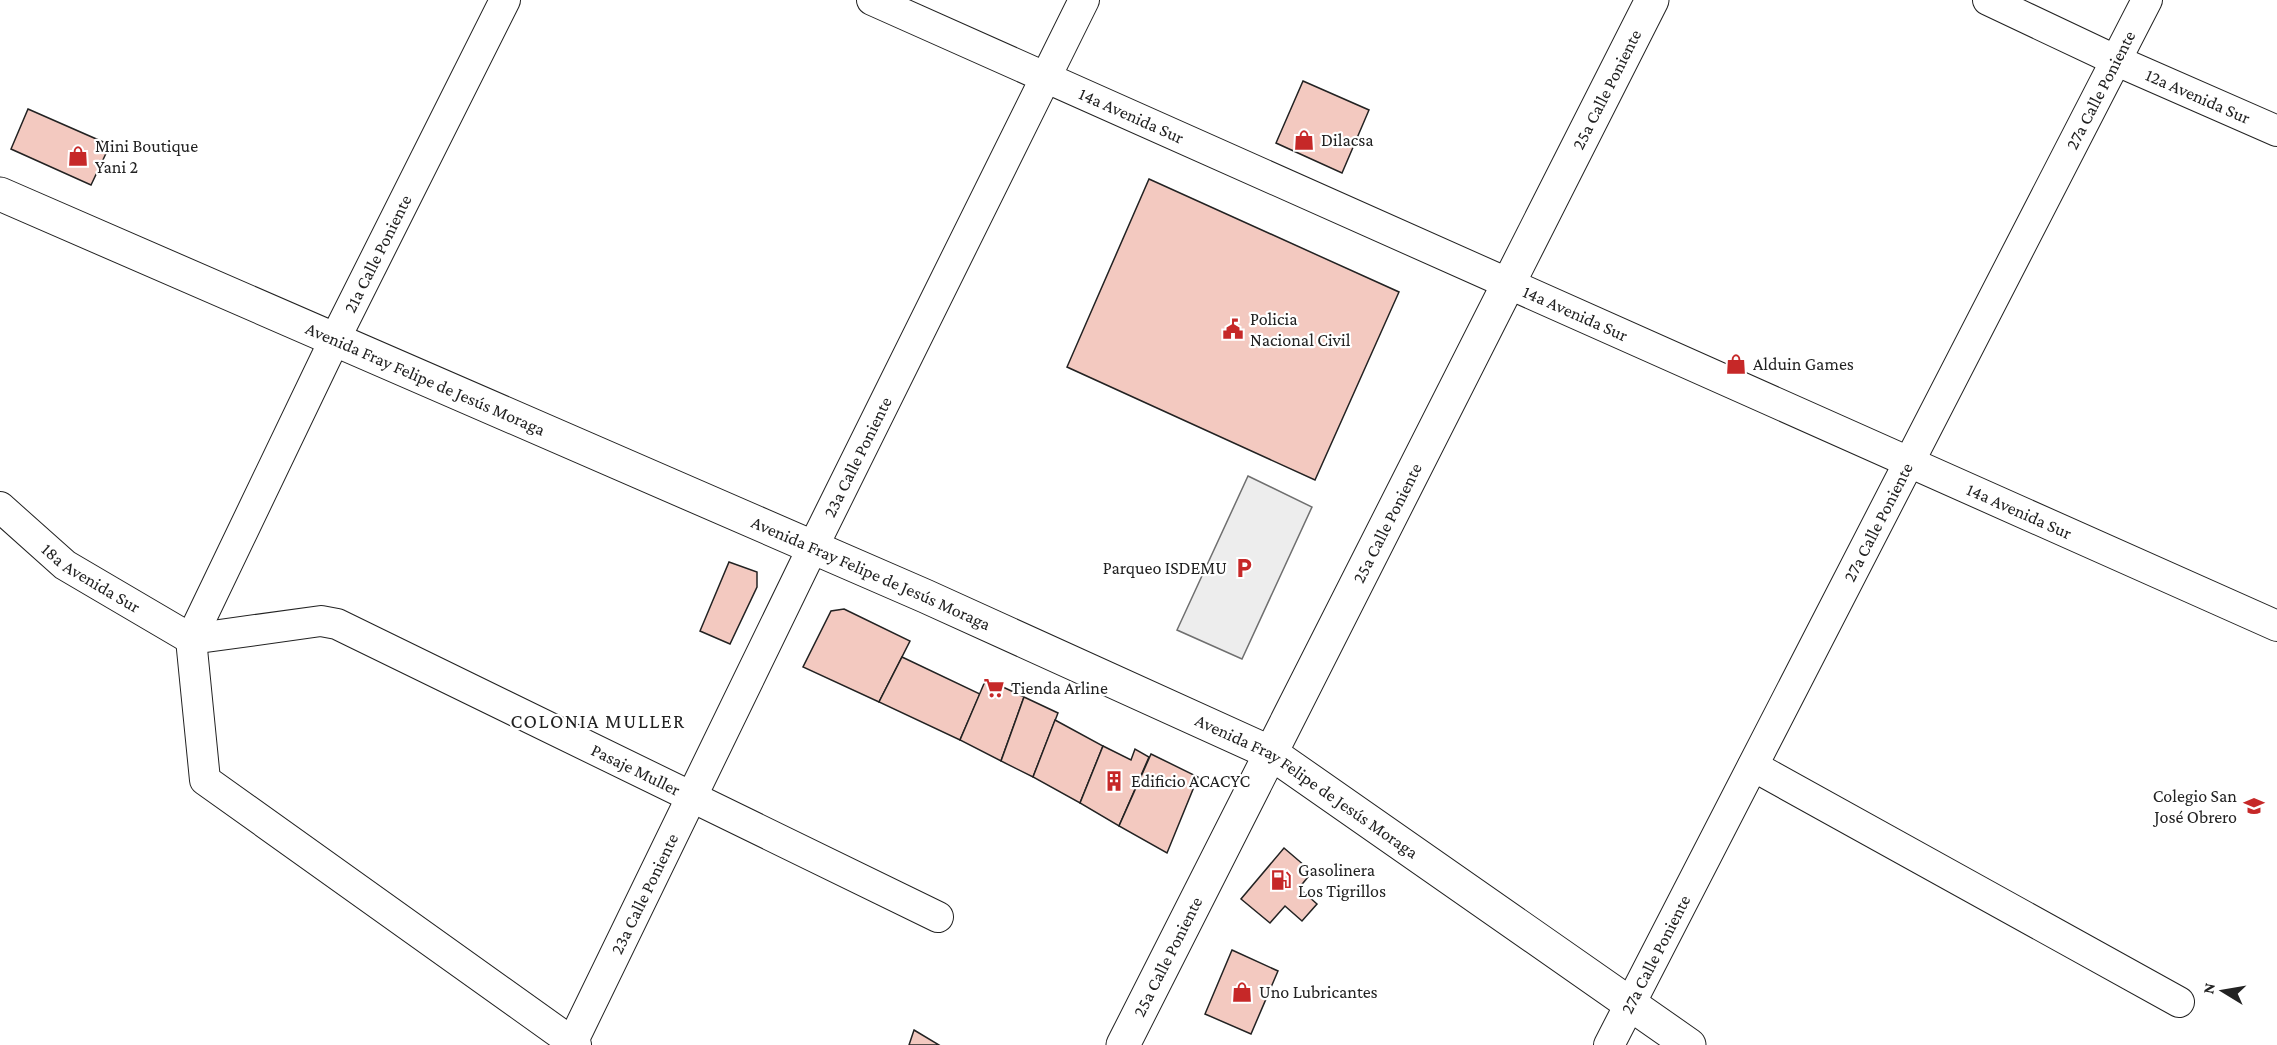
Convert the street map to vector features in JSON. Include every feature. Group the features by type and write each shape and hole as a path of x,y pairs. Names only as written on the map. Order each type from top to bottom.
{"street":[{"name":"21a Calle Poniente","path":"190,639 334,341 505,0"},
{"name":"14a Avenida Sur","path":"872,0 2277,626"},
{"name":"23a Calle Poniente","path":"573,1044 813,547 1084,0"},
{"name":"25a Calle Poniente","path":"1123,1045 1652,0"},
{"name":"12a Avenida Sur","path":"1988,0 2115,60 2277,131"},
{"name":"27a Calle Poniente","path":"1609,1045 2147,0"},
{"name":"Avenida Fray Felipe de Jesús Moraga","path":"0,194 334,341 813,547 1271,753 1689,1045"},
{"name":"18a Avenida Sur","path":"0,507 65,565 190,639"},
{"name":"Pasaje Muller","path":"190,639 321,621 337,624 938,917"},
{"path":"190,639 205,780 573,1044"},
{"path":"1753,766 2179,1002"}],"shaded area":[{"name":"Parqueo ISDEMU","path":"1248,476 1312,507 1242,659 1177,630"}],"building":[{"path":"1303,81 1369,110 1342,173 1276,143"},
{"path":"28,109 110,145 91,185 11,149"},
{"name":"Policia Nacional Civil","path":"1149,179 1399,292 1315,480 1067,367"},
{"path":"729,562 757,572 757,587 730,644 700,631"},
{"path":"844,609 910,641 879,702 803,667 831,611"},
{"path":"902,657 980,694 960,740 879,702"},
{"path":"986,679 1024,697 1001,761 960,740"},
{"path":"1024,697 1058,713 1033,777 1001,761"},
{"path":"1055,720 1103,746 1080,803 1033,777"},
{"name":"Edificio ACACYC","path":"1103,746 1131,760 1135,749 1149,757 1119,826 1080,803"},
{"path":"1151,754 1198,777 1167,853 1119,826"},
{"name":"Gasolinera Los Tigrillos","path":"1284,848 1312,872 1299,888 1317,904 1302,921 1285,906 1270,923 1241,899"},
{"name":"Uno Lubricantes","path":"1232,950 1278,971 1251,1034 1205,1014"},
{"path":"914,1030 939,1045 909,1045"}],"place":[{"name":"Dilacsa","path":"1304,140"},
{"name":"Mini Boutique Yani 2","path":"78,156"},
{"name":"Policia Nacional Civil","path":"1233,329"},
{"name":"Alduin Games","path":"1736,364"},
{"name":"Parqueo ISDEMU","path":"1244,568"},
{"name":"Tienda Arline","path":"994,688"},
{"name":"Edificio ACACYC","path":"1114,781"},
{"name":"Colegio San José Obrero","path":"2254,806"},
{"name":"Gasolinera Los Tigrillos","path":"1281,880"},
{"name":"Uno Lubricantes","path":"1242,992"}],"district":[{"name":"COLONIA MULLER","path":"598,721"}]}
